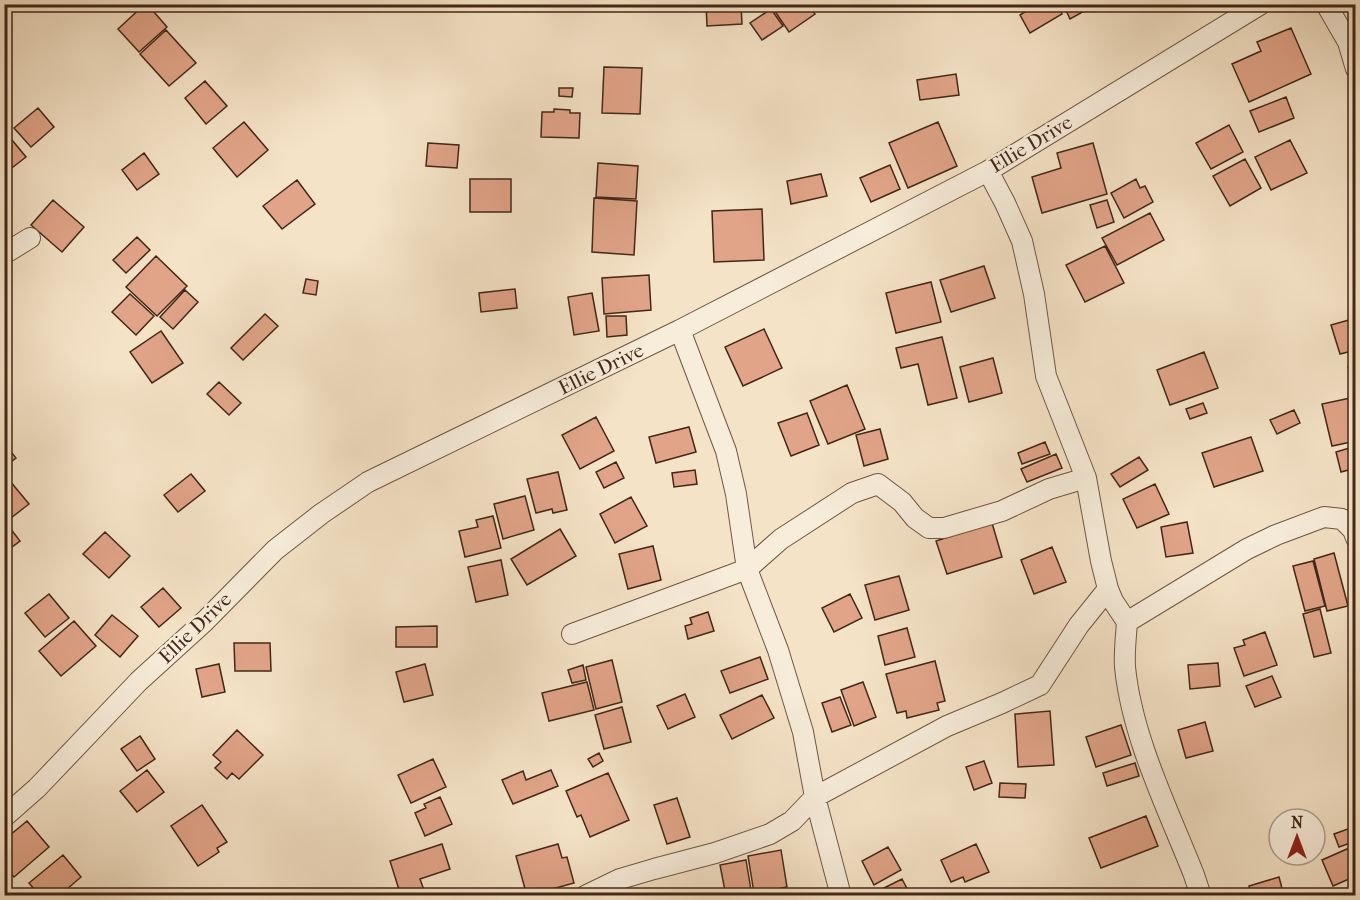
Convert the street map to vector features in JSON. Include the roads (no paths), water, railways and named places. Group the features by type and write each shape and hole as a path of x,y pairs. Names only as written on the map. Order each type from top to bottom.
{"street":[{"name":"Ellie Drive","path":"4,817 37,788 139,681 205,621 275,550 321,514 368,482 680,330 988,171 1261,4"},
{"path":"1326,4 1348,42 1356,69"},
{"path":"988,171 1022,241 1034,294 1046,376 1086,478 1108,588 1113,601 1127,622 1125,666 1132,711 1145,754 1201,896"},
{"path":"4,254 30,238"},
{"path":"680,330 726,451 736,494 747,569 778,650 803,732 815,797 841,896"},
{"path":"572,634 747,569 780,539 852,493 878,484 902,502 915,518 929,528 944,528 1002,511 1049,489 1086,478"},
{"path":"1127,622 1247,549 1276,534 1324,517 1342,519 1356,538"},
{"path":"585,896 621,879 715,853 771,834 792,821 815,797 947,726 1040,685 1079,625 1108,588"}]}
